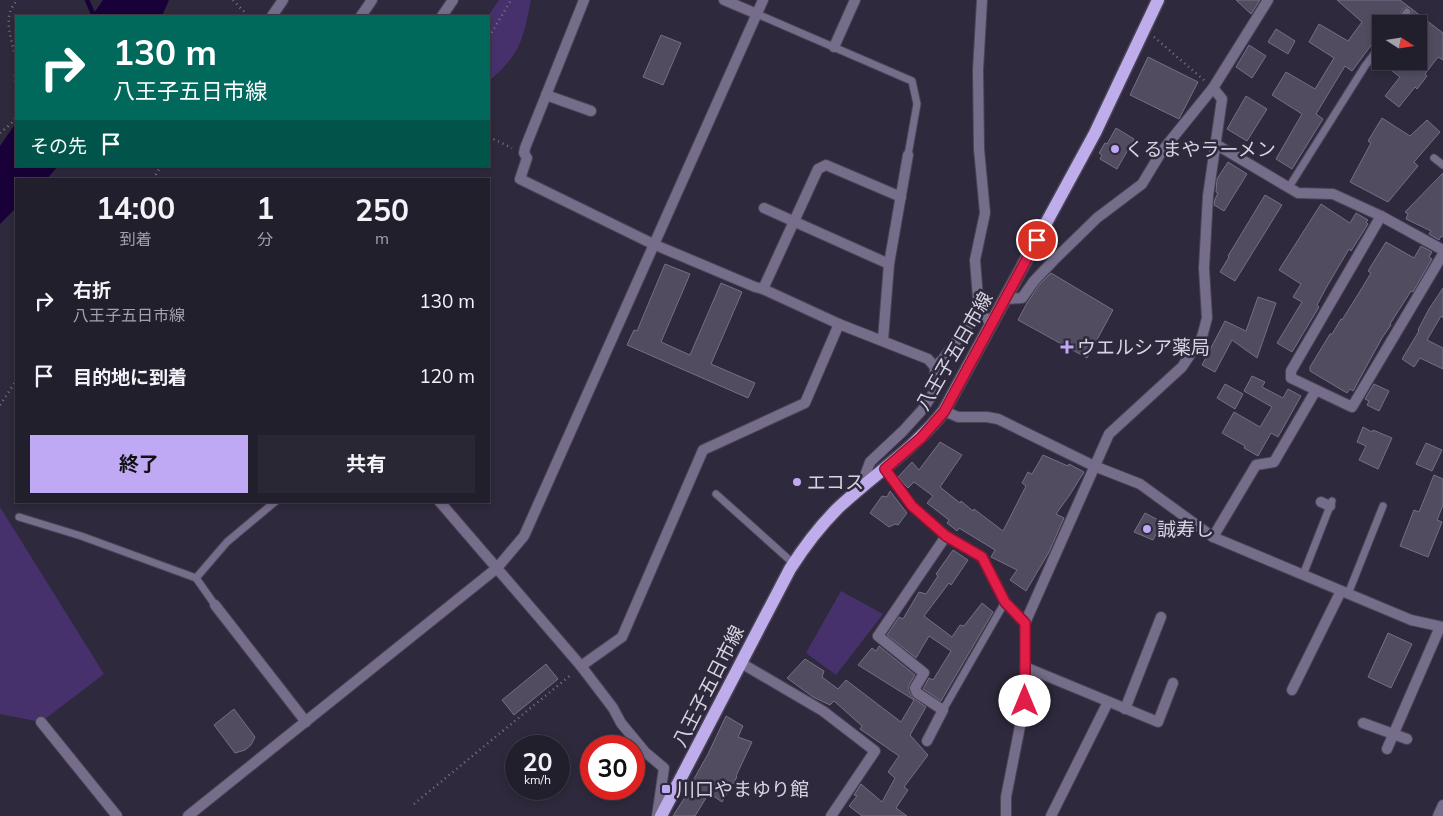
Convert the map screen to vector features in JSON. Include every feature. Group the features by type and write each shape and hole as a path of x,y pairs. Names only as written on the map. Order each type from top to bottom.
{"main road":[{"name":"八王子五日市線","path":"661,816 794,564 818,531 839,508 921,438 944,412 1095,133 1158,0"}],"street":[{"path":"273,15 283,0"},
{"path":"362,15 372,0"},
{"path":"443,15 453,0"},
{"path":"584,0 524,153 527,158 520,179 653,244 763,289 839,324 928,359 935,367"},
{"path":"724,0 757,14"},
{"path":"188,816 497,568 524,536 763,0"},
{"path":"834,47 855,0"},
{"path":"982,0 978,70 979,150 985,213 975,260 979,311 992,324"},
{"path":"1006,299 1022,298 1054,260 1097,218 1142,184 1162,151 1213,88 1268,0"},
{"path":"1006,816 1006,797 1025,701 1025,623 1109,434 1182,367 1202,337 1207,318 1204,268 1208,196 1222,99 1213,88"},
{"path":"546,95 591,111"},
{"path":"1216,145 1298,193 1333,194 1381,216 1443,250"},
{"path":"883,340 889,264 908,155"},
{"path":"763,289 818,169 826,165 900,197"},
{"path":"764,208 889,264"},
{"path":"1381,216 1291,371 1291,378 1352,407 1443,254"},
{"path":"860,489 870,462 918,415 934,392 935,367 979,311"},
{"path":"581,666 622,637 703,450 804,403 839,324"},
{"path":"1213,537 1256,465 1274,462 1316,390"},
{"path":"944,412 958,418 987,417 998,419 1094,466 1148,489 1213,537 1411,620 1442,624 1387,749"},
{"path":"442,503 581,666 613,708 621,723 645,752 664,768 657,816"},
{"path":"927,741 943,710 916,693 916,688 924,673 878,636 946,536 982,557 1005,602 1025,623"},
{"path":"1292,690 1344,592"},
{"path":"215,605 306,722"},
{"path":"1125,708 1161,617"},
{"path":"742,664 823,711 875,751 831,816"},
{"path":"1025,667 1158,722 1173,683"},
{"path":"1051,816 1108,702"},
{"path":"41,722 117,816"},
{"path":"1363,722 1407,739"},
{"path":"1438,816 1443,805"}],"lane":[{"path":"757,14 912,81 917,104 908,155"},
{"path":"1289,187 1372,57"},
{"path":"1434,158 1443,165"},
{"path":"885,469 912,506 946,536"},
{"path":"716,494 794,564"},
{"path":"196,578 228,542 274,503"},
{"path":"1303,575 1327,503"},
{"path":"1344,592 1383,506"},
{"path":"19,516 81,536 196,578 215,605"},
{"path":"943,710 1005,602"}],"path":[{"path":"15,57 7,20 14,3 18,0"},
{"path":"233,0 247,15"},
{"path":"490,34 511,0"},
{"path":"1152,36 1213,88"},
{"path":"0,133 15,117 15,104"},
{"path":"490,137 524,153"},
{"path":"154,178 160,167"},
{"path":"0,406 15,383"},
{"path":"414,804 581,666"}],"shaded area":[{"path":"103,0 169,0 162,15 93,15"},
{"path":"499,0 531,0 526,25 519,45 508,62 490,80 490,15"},
{"path":"15,124 15,167 57,167 48,178 15,178 15,209 0,224 0,146"},
{"path":"0,507 104,674 41,722 0,714"},
{"path":"841,591 883,614 836,675 806,653"}],"building":[{"path":"1236,0 1260,0 1251,14"},
{"path":"1337,0 1400,0 1411,9 1407,7 1403,9 1399,15 1372,15 1372,44 1352,71 1345,66 1316,114 1323,119 1292,169 1276,159 1302,114 1272,95 1286,72 1315,89 1334,58 1309,42 1319,24 1348,41 1362,22"},
{"path":"1412,9 1420,15 1411,15"},
{"path":"1428,21 1443,33 1443,60 1438,57 1425,74 1427,76 1417,89 1415,87 1399,107 1385,96 1400,77 1391,70 1428,70"},
{"path":"1276,29 1295,41 1288,54 1268,42"},
{"path":"661,35 681,43 663,85 643,77"},
{"path":"1249,45 1266,56 1252,78 1236,67"},
{"path":"1148,57 1198,82 1179,119 1130,95"},
{"path":"1246,96 1267,109 1247,141 1227,129"},
{"path":"1382,118 1410,136 1427,120 1440,132 1414,162 1418,166 1388,202 1350,182 1371,143 1368,141"},
{"name":"くるまやラーメン","path":"1116,128 1134,139 1117,169 1100,159 1102,155 1099,153 1105,143 1107,144"},
{"path":"1228,162 1247,174 1224,211 1214,205 1218,193 1216,192 1217,179"},
{"path":"1443,173 1443,237 1441,236 1439,240 1429,234 1431,231 1406,219 1408,214 1405,212"},
{"path":"1265,195 1282,205 1235,281 1220,272"},
{"path":"1321,204 1350,223 1356,213 1368,220 1366,222 1368,224 1351,251 1349,249 1317,305 1319,307 1292,352 1277,343 1302,302 1293,297 1301,284 1279,270"},
{"path":"1386,242 1414,258 1421,246 1432,252 1429,257 1432,259 1413,292 1411,291 1390,324 1353,391 1350,389 1347,393 1310,371 1310,367 1362,288 1371,273 1368,271"},
{"path":"665,264 690,274 661,342 690,355 721,283 742,292 711,364 755,383 748,398 627,345 634,330 637,331"},
{"path":"1051,273 1113,310 1087,358 1018,320 1039,285"},
{"path":"1443,288 1443,318 1441,316 1427,340 1443,348 1443,369 1420,358 1414,367 1402,359 1419,331 1429,309"},
{"path":"1258,297 1276,303 1257,358 1232,340 1215,372 1202,365 1225,321 1246,331"},
{"path":"1252,376 1265,382 1262,387 1283,398 1288,389 1301,396 1278,437 1271,433 1258,456 1222,433 1234,412 1260,427 1272,407 1244,391"},
{"path":"1225,384 1243,394 1235,409 1217,398"},
{"path":"1374,384 1389,391 1379,411 1367,405 1369,401 1365,399"},
{"path":"1363,427 1392,438 1378,469 1359,460 1366,446 1357,442"},
{"path":"940,442 962,455 940,487 960,503 961,501 973,511 974,509 1003,531 1026,486 1022,483 1028,472 1032,474 1043,455 1068,466 1069,464 1084,472 1056,514 1064,518 1049,552 1026,591 1010,580 1017,570 991,557 995,550 959,528 957,531 947,523 949,520 927,503 933,496 914,482 908,488 898,477 912,462 919,470"},
{"path":"1426,443 1442,450 1432,471 1416,464"},
{"path":"1434,475 1443,479 1443,505 1437,520 1442,522 1428,557 1400,546 1414,510 1419,512"},
{"path":"890,491 907,513 898,525 895,524 889,527 870,513 882,496 887,497"},
{"name":"誠寿し","path":"1145,513 1162,522 1153,540 1134,532"},
{"path":"953,550 968,560 951,585 949,583 924,616 952,637 960,625 964,626 982,603 993,612 941,701 923,689 929,678 933,680 951,651 929,636 916,658 887,635 899,617 903,619 919,592 926,594 938,576 936,574"},
{"path":"1388,633 1412,644 1391,688 1368,677"},
{"path":"879,646 915,675 909,685 909,691 913,698 926,707 910,735 928,755 904,787 908,790 896,808 907,816 862,816 849,806 857,796 854,795 861,784 882,802 895,778 888,772 899,756 860,729 862,726 834,701 830,705 813,697 787,678 805,659 824,671 822,677 838,689 846,680 901,722 914,700 858,665 872,648 876,651"},
{"path":"546,664 558,679 514,715 502,700"},
{"path":"234,709 255,737 251,745 245,750 235,753 214,725"},
{"path":"726,716 743,726 738,737 752,742 737,777 722,802 709,793 695,816 673,816 687,794"}],"waterway":[{"path":"87,0 94,15"}],"place":[{"name":"くるまやラーメン","path":"1115,149"},
{"name":"ウエルシア薬局","path":"1067,347"},
{"name":"エコス","path":"797,482"},
{"name":"誠寿し","path":"1147,529"},
{"name":"川口やまゆり館","path":"666,789"}],"route":[{"path":"1025,701 1025,623 1005,602 982,557 946,536 912,506 885,469 921,438 944,412 1037,240"}]}
